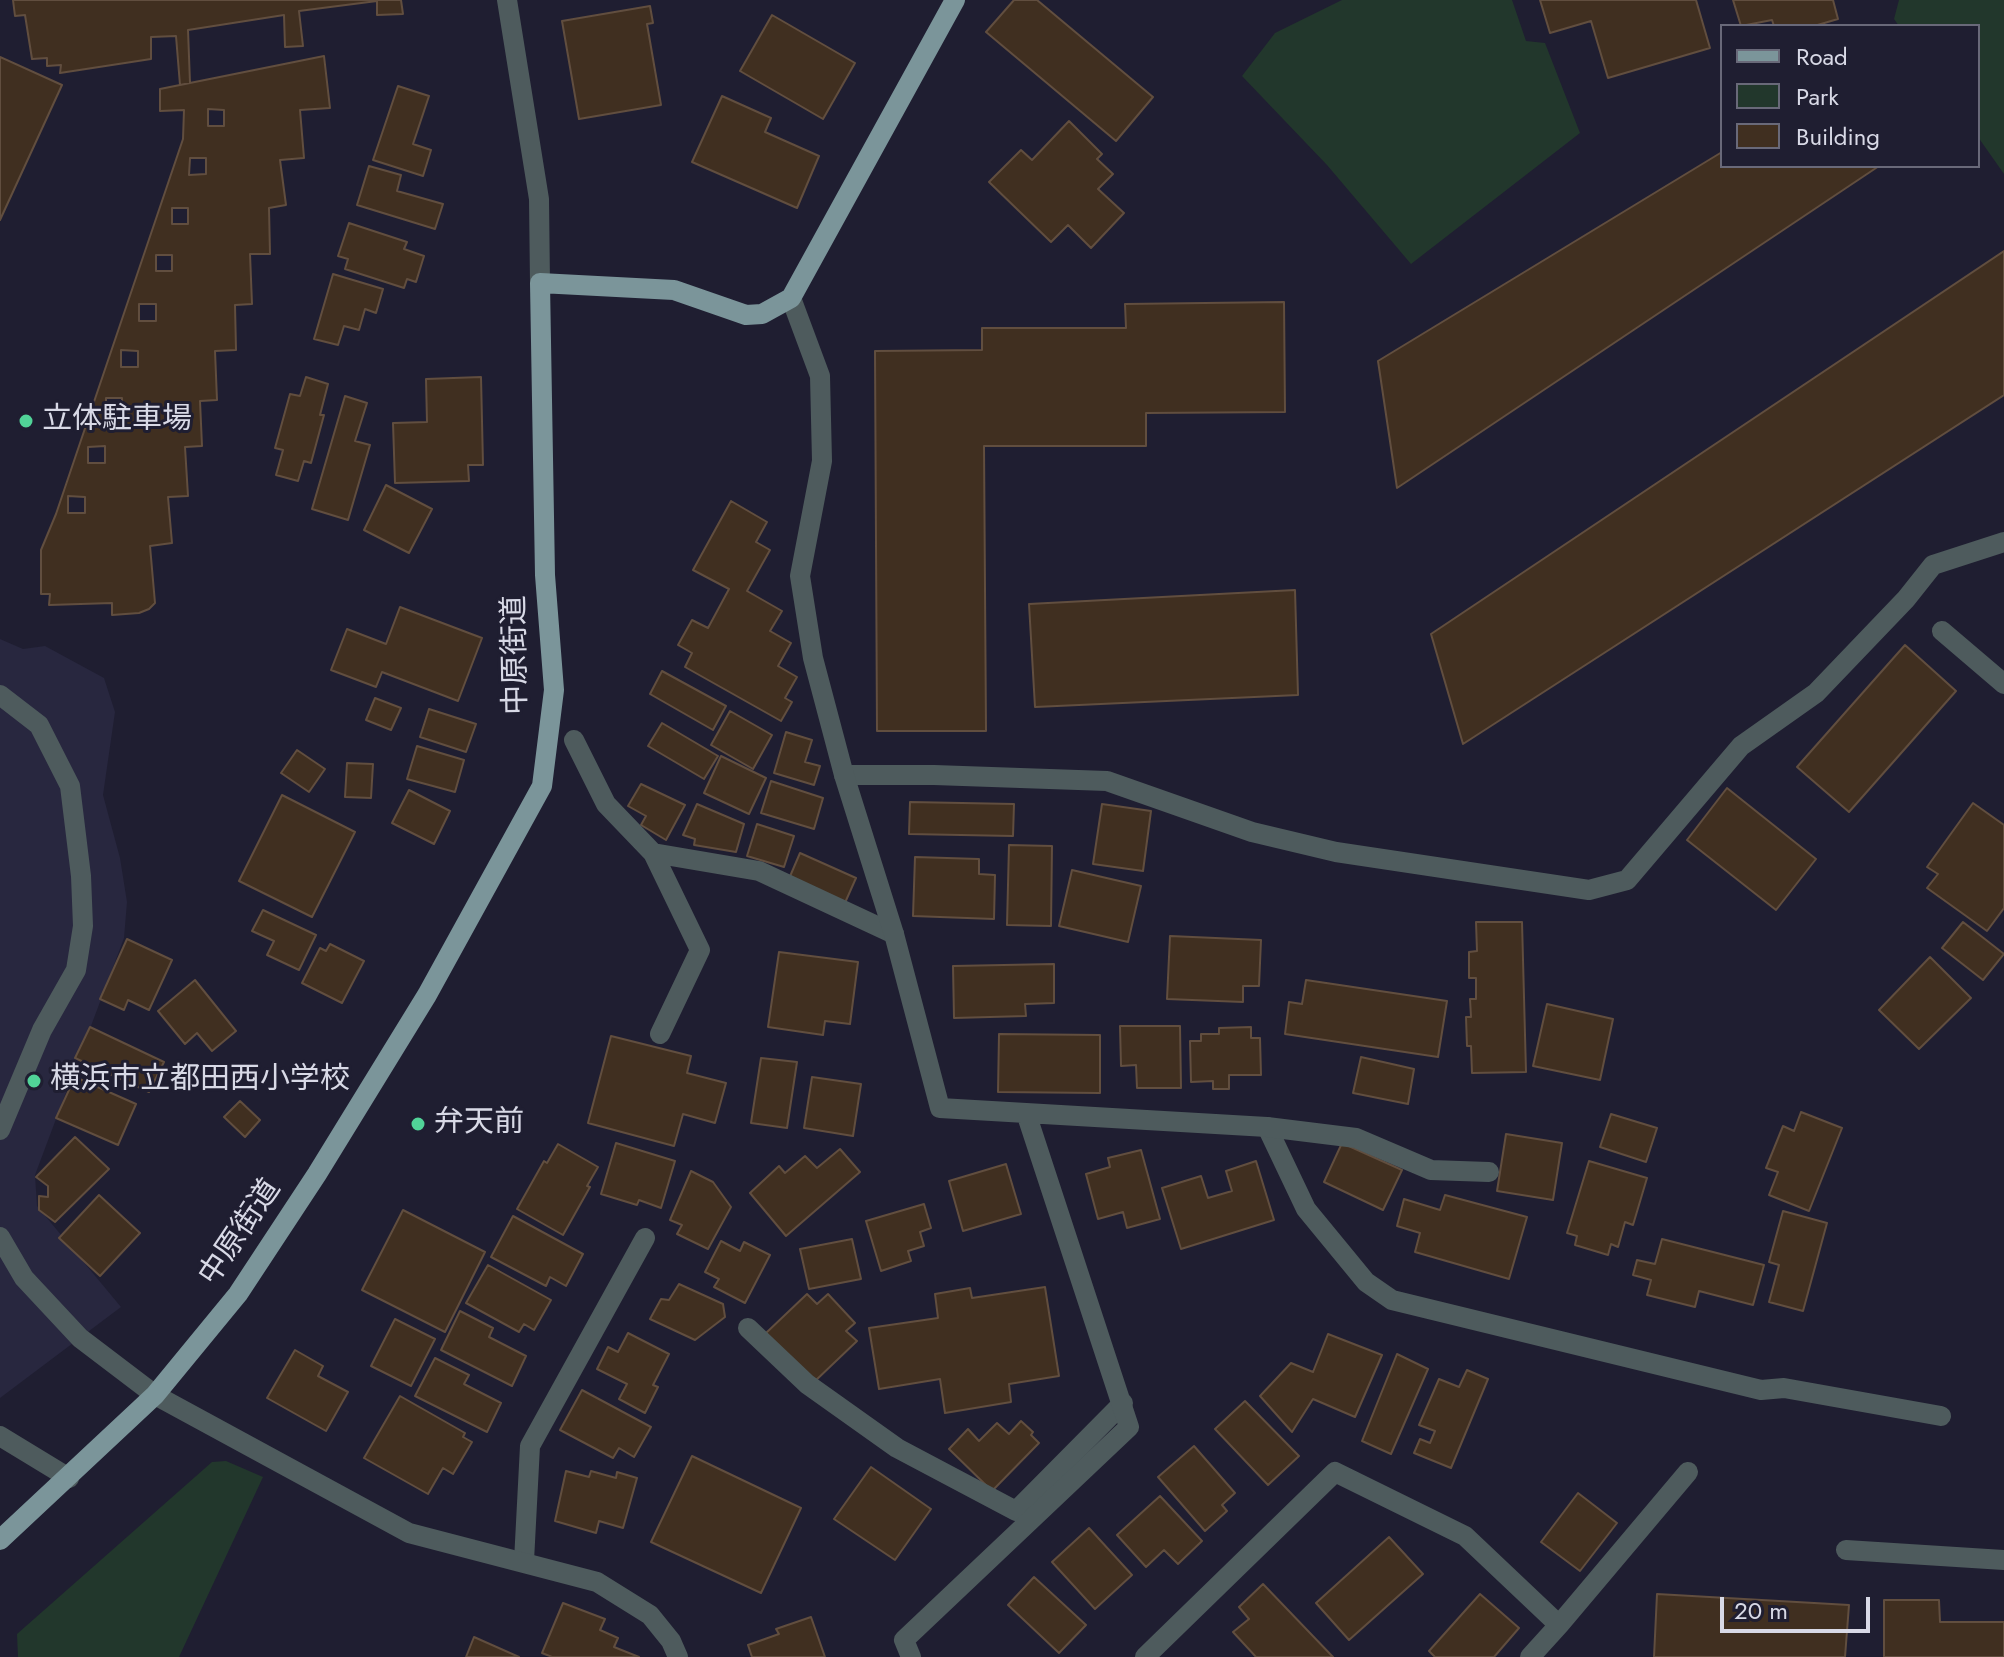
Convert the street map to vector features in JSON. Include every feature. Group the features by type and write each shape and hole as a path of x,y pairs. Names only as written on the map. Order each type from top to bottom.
{"main road":[{"path":"540,283 674,290 746,315 762,314 791,298 955,0"},
{"name":"中原街道","path":"0,1540 155,1395 238,1294 317,1174 427,995 542,786 554,690 545,575 540,283"}],"street":[{"path":"507,0 539,199 540,283"},
{"path":"791,298 820,376 822,461 800,576 813,658 844,775 894,934 940,1108 1267,1127 1356,1138 1431,1170 1489,1172"},
{"path":"844,775 1107,781 1252,832 1336,852 1589,890 1627,880 1741,746 1816,693 1906,599 1933,565 2004,542"},
{"path":"1942,631 2004,684"},
{"path":"0,695 39,725 70,786 81,876 83,926 76,970 42,1030 0,1130"},
{"path":"574,740 606,804 653,853 700,950 660,1034"},
{"path":"653,853 759,871 894,934"},
{"path":"911,1657 904,1640 1129,1427 1026,1113"},
{"path":"1267,1127 1306,1209 1366,1282 1392,1300 1761,1390 1784,1388 1941,1416"},
{"path":"0,1237 24,1278 80,1338 155,1395 409,1533 597,1582 650,1615 672,1652"},
{"path":"524,1561 530,1446 645,1238"},
{"path":"748,1328 807,1384 897,1448 1016,1511 1123,1403"},
{"path":"0,1436 69,1478"},
{"path":"1145,1657 1335,1472 1465,1536 1559,1625"},
{"path":"1530,1657 1688,1472"},
{"path":"1846,1550 2004,1560"}],"shaded area":[{"name":"横浜市立都田西小学校","path":"0,639 23,649 45,646 104,678 115,712 103,795 120,858 127,902 124,938 35,1175 37,1206 121,1307 0,1398"}],"green space":[{"path":"1342,0 1512,0 1526,41 1545,43 1580,133 1411,264 1327,165 1242,76 1275,33"},
{"path":"1899,0 2004,0 2004,174 1980,140 1980,24 1898,24 1894,19"},
{"path":"226,1461 263,1477 179,1657 18,1657 17,1634 212,1462"}],"building":[{"path":"13,0 401,0 403,14 377,15 377,1 299,11 303,46 285,47 284,15 188,30 190,83 180,85 176,36 151,37 151,59 60,73 61,65 47,66 47,58 32,59 25,15 15,16"},
{"path":"1014,0 1037,0 1153,97 1116,141 986,32"},
{"path":"1540,0 1696,0 1710,48 1608,78 1591,21 1550,33"},
{"path":"1733,0 1833,0 1838,19 1821,24 1773,24 1772,20 1740,24"},
{"path":"650,6 653,23 647,24 661,105 579,119 562,21"},
{"path":"772,15 855,63 823,119 740,71"},
{"path":"324,56 330,108 300,110 304,158 280,160 286,205 269,208 270,254 250,254 252,304 235,305 236,350 215,351 217,400 200,401 202,446 185,447 188,496 168,497 172,543 150,546 155,603 139,613 112,615 112,603 49,605 50,594 41,594 41,550 56,514 183,139 184,110 160,111 160,89","holes":["208,109 224,110 224,126 208,126","190,158 206,158 206,174 189,175","172,208 188,208 188,224 172,224","156,255 172,255 172,271 156,271","139,304 156,304 156,321 139,321","121,350 138,351 138,367 121,367","106,398 122,398 122,415 106,415","105,446 105,463 88,463 88,447","68,496 85,497 85,513 68,513"]},
{"path":"0,57 62,85 0,220"},
{"path":"398,86 429,96 413,144 431,150 423,176 373,160"},
{"path":"722,96 771,118 765,132 819,156 797,208 692,162"},
{"path":"1069,121 1102,154 1097,159 1113,174 1098,189 1124,213 1091,248 1068,225 1051,242 989,182 1021,150 1032,160"},
{"path":"1720,153 1720,168 1876,168 1397,488 1378,361"},
{"path":"369,166 401,175 397,191 443,204 435,229 357,205"},
{"path":"349,223 407,242 404,249 424,256 416,282 407,279 404,288 345,269 348,259 338,256"},
{"path":"2004,251 2004,395 1463,744 1431,634"},
{"path":"333,274 383,289 376,313 365,309 359,330 344,326 338,345 314,339"},
{"path":"1284,302 1285,412 1146,413 1146,446 984,446 986,731 877,731 875,351 982,350 982,328 1126,328 1125,304"},
{"path":"306,377 328,384 320,415 324,415 311,463 304,461 298,481 276,475 283,450 275,448 290,394 300,396"},
{"path":"481,377 483,465 468,465 469,481 395,483 393,423 427,422 426,379"},
{"path":"345,396 367,403 355,441 370,445 348,520 312,509"},
{"path":"386,485 432,509 409,553 364,530"},
{"path":"731,501 767,522 756,542 770,550 747,591 782,611 770,631 791,643 778,666 797,677 785,698 792,702 781,721 685,667 692,653 678,645 692,620 708,628 729,589 693,570"},
{"path":"1295,590 1298,695 1035,707 1029,604"},
{"path":"400,607 482,638 458,701 382,672 376,687 331,670 347,629 386,644"},
{"path":"1905,645 1956,691 1849,812 1797,767"},
{"path":"662,671 726,706 713,730 650,694"},
{"path":"375,698 401,708 391,730 366,720"},
{"path":"429,709 476,724 466,752 420,737"},
{"path":"730,711 772,735 753,769 711,745"},
{"path":"662,723 718,756 704,779 648,746"},
{"path":"786,732 812,740 805,762 820,766 814,785 774,773"},
{"path":"417,746 464,760 455,792 407,779"},
{"path":"297,750 325,769 309,792 281,773"},
{"path":"721,756 766,778 749,814 704,793"},
{"path":"347,763 373,764 371,798 345,797"},
{"path":"771,781 823,798 814,829 761,813"},
{"path":"641,784 685,805 666,840 641,825 646,816 628,806"},
{"path":"1727,788 1816,859 1776,910 1687,840"},
{"path":"409,790 450,811 434,844 392,823"},
{"path":"282,795 355,832 312,917 239,881"},
{"path":"910,802 1014,804 1013,836 909,834"},
{"path":"1973,803 2004,825 2004,908 1987,931 1927,888 1938,874 1927,867"},
{"path":"697,804 744,824 736,852 694,845 695,839 683,835"},
{"path":"1102,804 1151,811 1143,871 1093,864"},
{"path":"757,824 794,836 784,867 747,856"},
{"path":"1009,845 1052,846 1051,926 1007,925"},
{"path":"800,853 856,878 844,905 788,881"},
{"path":"915,857 979,859 979,874 995,875 994,919 913,916"},
{"path":"1072,870 1141,886 1128,942 1059,926"},
{"path":"263,910 316,935 299,970 267,955 274,941 252,931"},
{"path":"1476,922 1522,922 1526,1072 1472,1073 1466,1017 1471,1017 1470,999 1476,999 1476,978 1469,978 1469,952 1477,951"},
{"path":"1963,922 2004,954 1983,980 1942,948"},
{"path":"1170,936 1261,940 1259,986 1243,986 1243,1002 1167,999"},
{"path":"127,939 172,960 149,1010 128,1000 124,1010 100,999"},
{"path":"330,944 364,961 342,1003 302,983 320,948 326,951"},
{"path":"779,952 858,962 850,1024 825,1021 823,1035 768,1027"},
{"path":"1930,957 1971,998 1919,1049 1879,1010"},
{"path":"1054,964 1054,1003 1025,1004 1026,1016 954,1018 953,966"},
{"path":"195,980 236,1031 212,1051 197,1033 185,1044 158,1011"},
{"path":"1306,980 1447,1001 1438,1057 1285,1034 1289,1002 1302,1004"},
{"path":"1547,1004 1613,1019 1600,1080 1533,1066"},
{"path":"1120,1026 1180,1026 1181,1088 1137,1088 1136,1065 1121,1066"},
{"path":"90,1027 164,1062 149,1092 75,1058"},
{"path":"1251,1027 1251,1038 1260,1038 1261,1075 1229,1075 1229,1089 1213,1089 1213,1081 1191,1082 1190,1041 1201,1041 1201,1034 1219,1034 1219,1028"},
{"path":"999,1034 1100,1035 1100,1093 998,1092"},
{"path":"611,1036 691,1056 687,1073 726,1083 715,1123 683,1114 674,1146 588,1123"},
{"path":"1361,1057 1414,1069 1408,1104 1353,1093"},
{"path":"761,1058 797,1062 787,1128 751,1123"},
{"path":"75,1077 136,1104 118,1145 56,1118"},
{"path":"812,1077 861,1084 853,1136 804,1128"},
{"path":"240,1101 260,1120 245,1137 224,1117"},
{"path":"1801,1112 1842,1128 1809,1211 1769,1195 1778,1172 1766,1168 1783,1126 1794,1131"},
{"path":"1611,1114 1657,1128 1646,1162 1600,1147"},
{"path":"1506,1134 1562,1143 1553,1200 1497,1191"},
{"path":"75,1137 109,1169 55,1222 39,1210 39,1196 48,1197 48,1186 36,1177"},
{"path":"616,1143 675,1161 661,1208 639,1200 637,1205 601,1194"},
{"path":"1342,1143 1402,1170 1383,1210 1324,1182"},
{"path":"558,1144 598,1167 563,1235 517,1209 544,1161 547,1163"},
{"path":"840,1149 860,1172 786,1236 750,1193 779,1166 785,1173 805,1156 817,1168"},
{"path":"1141,1150 1160,1219 1127,1228 1123,1212 1098,1219 1086,1174 1110,1167 1108,1158"},
{"path":"1256,1161 1274,1220 1181,1249 1162,1188 1201,1176 1208,1198 1232,1191 1226,1171"},
{"path":"1589,1161 1647,1178 1633,1225 1625,1222 1618,1247 1611,1244 1608,1255 1575,1245 1577,1236 1567,1233"},
{"path":"1006,1164 1021,1214 963,1231 949,1181"},
{"path":"691,1171 713,1182 731,1207 708,1249 677,1234 682,1225 670,1220"},
{"path":"99,1195 140,1233 100,1276 59,1238"},
{"path":"1445,1195 1527,1217 1509,1279 1415,1252 1420,1233 1397,1226 1404,1199 1440,1210"},
{"path":"924,1204 931,1228 920,1232 924,1246 908,1251 911,1261 881,1271 866,1221"},
{"path":"403,1210 485,1252 445,1332 362,1290"},
{"path":"1783,1211 1827,1223 1803,1311 1769,1302 1779,1265 1769,1262"},
{"path":"513,1216 583,1254 566,1286 550,1277 546,1286 491,1257"},
{"path":"852,1239 861,1279 809,1289 800,1249"},
{"path":"1662,1239 1764,1265 1753,1305 1699,1291 1695,1307 1647,1295 1651,1280 1633,1275 1637,1260 1655,1264"},
{"path":"721,1241 740,1251 744,1242 770,1255 745,1303 714,1287 719,1279 705,1272"},
{"path":"488,1265 551,1300 534,1330 524,1324 519,1332 466,1303"},
{"path":"679,1284 723,1304 725,1317 695,1340 650,1319 661,1299 669,1300"},
{"path":"1045,1287 1059,1376 1009,1384 1011,1402 945,1413 940,1379 879,1389 869,1328 938,1318 935,1294 970,1288 972,1298"},
{"path":"807,1294 817,1304 828,1294 855,1323 846,1331 857,1341 813,1383 766,1333"},
{"path":"460,1311 493,1328 489,1337 526,1356 512,1386 441,1350"},
{"path":"395,1319 435,1339 411,1386 371,1366"},
{"path":"628,1333 669,1354 653,1385 658,1387 645,1413 619,1399 627,1384 597,1369 608,1347 618,1352"},
{"path":"1328,1334 1382,1355 1355,1417 1313,1399 1292,1432 1260,1396 1291,1363 1313,1372"},
{"path":"295,1350 323,1366 318,1376 348,1392 326,1431 267,1398"},
{"path":"1397,1354 1428,1369 1391,1454 1362,1441"},
{"path":"435,1358 469,1375 464,1384 501,1403 487,1432 415,1396"},
{"path":"1467,1370 1488,1379 1451,1468 1414,1453 1420,1439 1430,1443 1435,1431 1419,1425 1439,1379 1459,1387"},
{"path":"582,1390 651,1427 634,1457 619,1448 613,1458 560,1430"},
{"path":"400,1396 465,1433 463,1437 472,1442 453,1474 443,1468 428,1494 364,1458"},
{"path":"1245,1401 1299,1456 1268,1485 1215,1429"},
{"path":"1021,1421 1039,1443 992,1491 949,1449 968,1429 979,1441 997,1423 1009,1434"},
{"path":"1194,1446 1235,1493 1222,1505 1227,1511 1205,1531 1158,1477"},
{"path":"692,1456 801,1508 761,1593 651,1542"},
{"path":"871,1467 931,1509 895,1560 834,1519"},
{"path":"566,1471 589,1477 591,1471 616,1478 617,1472 637,1478 623,1528 599,1521 596,1533 555,1521"},
{"path":"1578,1493 1617,1523 1580,1571 1541,1542"},
{"path":"1160,1496 1202,1541 1178,1564 1164,1550 1146,1567 1117,1535"},
{"path":"1089,1528 1132,1575 1095,1609 1052,1562"},
{"path":"1389,1537 1423,1574 1349,1640 1316,1603"},
{"path":"1034,1577 1086,1625 1059,1653 1008,1605"},
{"path":"1263,1584 1333,1657 1256,1657 1233,1632 1249,1619 1239,1607"},
{"path":"1480,1594 1519,1628 1494,1657 1435,1657 1429,1651"},
{"path":"1657,1594 1849,1605 1845,1657 1654,1657"},
{"path":"1884,1600 1939,1600 1940,1622 2004,1622 2004,1657 1884,1657"},
{"path":"563,1603 605,1619 600,1630 618,1638 614,1647 639,1657 552,1657 542,1653"},
{"path":"811,1617 825,1657 752,1657 748,1645 779,1634 776,1629"},
{"path":"474,1637 519,1657 466,1657"}],"place":[{"name":"立体駐車場","path":"26,421"},
{"name":"横浜市立都田西小学校","path":"34,1081"},
{"name":"弁天前","path":"418,1124"}]}
